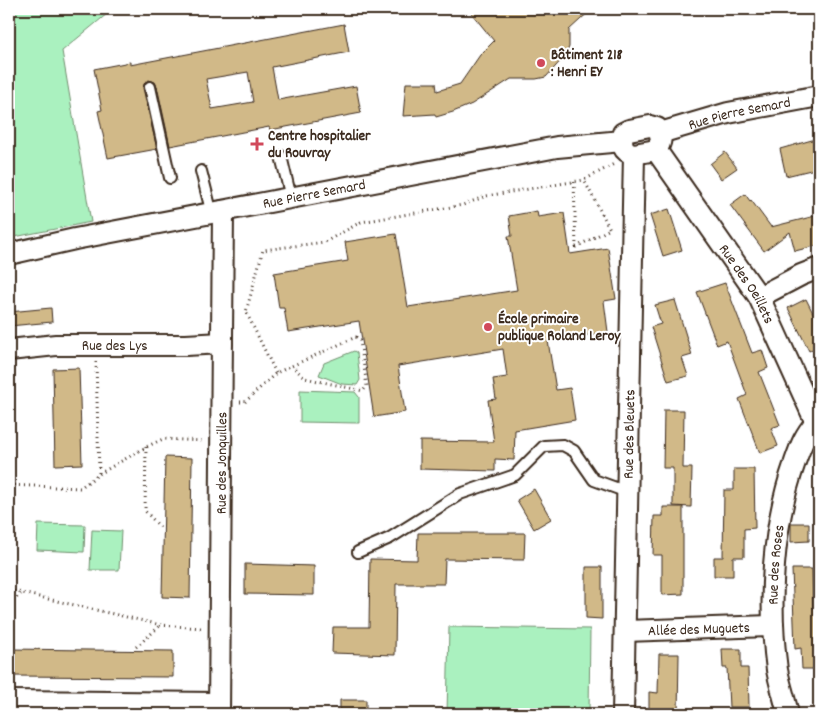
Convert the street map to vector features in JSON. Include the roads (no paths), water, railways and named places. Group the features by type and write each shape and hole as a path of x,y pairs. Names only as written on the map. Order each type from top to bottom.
{"street":[{"name":"Rue Pierre Semard","path":"658,141 728,113 819,96"},
{"path":"630,154 623,133 629,130 650,126 657,128 658,141"},
{"name":"Rue des Oeillets","path":"658,141 759,297 817,425"},
{"name":"Rue Pierre Semard","path":"9,254 75,238 557,147 630,154"},
{"name":"Rue des Bleuets","path":"623,714 630,154"},
{"name":"Rue des Jonquilles","path":"218,212 224,231 219,709"},
{"path":"759,297 801,275 819,268"},
{"name":"Rue des Lys","path":"9,350 56,345 186,345 222,343"},
{"name":"Rue des Roses","path":"788,714 778,672 773,626 773,581 778,532 788,482 805,434 817,425"},
{"name":"Allée des Muguets","path":"625,631 773,626"},
{"path":"9,701 219,709"}],"lane":[{"path":"150,86 170,178"},
{"path":"282,156 291,198"},
{"path":"201,171 218,212"},
{"path":"358,552 390,538 460,494 515,474 544,446 563,445 574,451 594,480 627,492"}],"place":[{"name":"Bâtiment 218 : Henri EY","path":"541,63"},
{"name":"Centre hospitalier du Rouvray","path":"257,144"},
{"name":"École primaire publique Roland Leroy","path":"488,327"}]}
